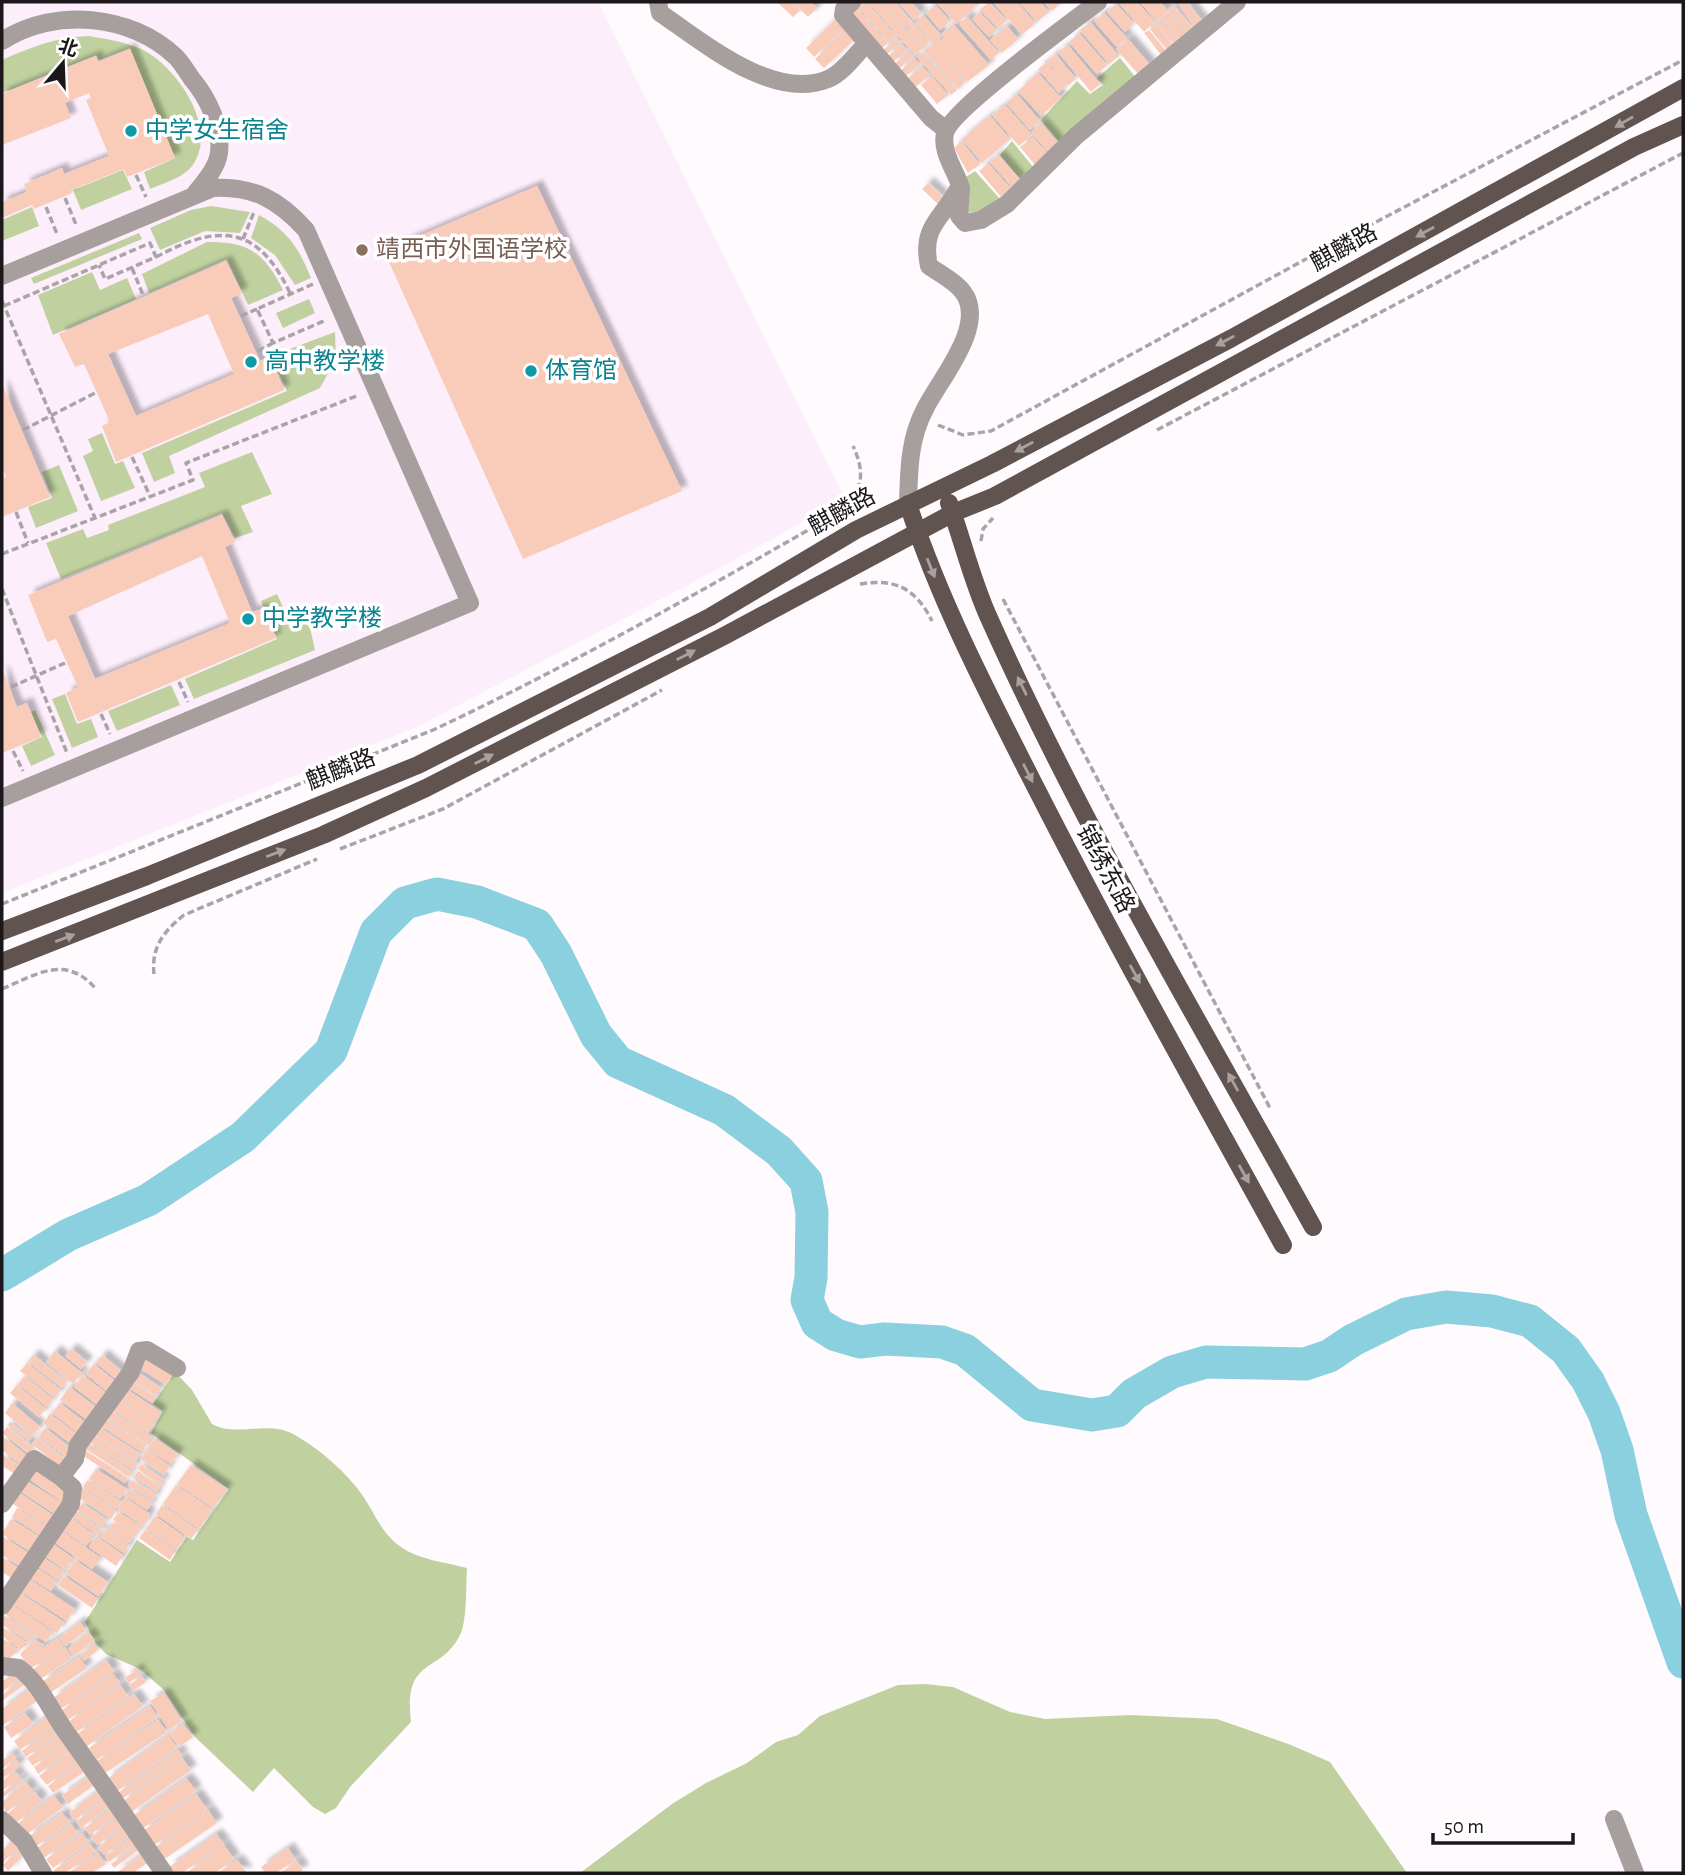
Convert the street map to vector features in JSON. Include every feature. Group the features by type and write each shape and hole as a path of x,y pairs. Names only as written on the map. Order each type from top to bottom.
{"main road":[{"name":"麒麟路","path":"2,930 147,876 418,765 710,617 908,503 943,489 1232,338 1683,88"},
{"name":"麒麟路","path":"2,962 323,835 426,788 918,534 953,513 995,496 1634,147 1683,125"},
{"name":"锦绣东路","path":"943,489 953,513 967,566 989,619 1042,728 1107,853 1313,1227"},
{"name":"锦绣东路","path":"908,503 933,574 1009,735 1074,863 1283,1245"}],"street":[{"path":"659,2 660,13 715,52 773,79 814,83 830,79 867,43"},
{"path":"852,2 844,9 843,15 931,118 946,130"},
{"path":"1098,2 950,122 946,130 947,157 960,184 962,197 959,216 965,223 981,220 1007,204 1076,135 1237,2"},
{"path":"2,41 29,27 81,17 146,36 177,59 200,89 216,125 219,154 232,175 254,191 276,201 306,229 470,603 2,798"},
{"path":"195,194 213,169 219,154"},
{"path":"908,503 913,439 925,410 961,348 968,330 970,310 964,292 929,266 925,248 929,229 960,184"},
{"path":"2,276 195,194 213,188 254,191"},
{"path":"61,1477 75,1459 78,1445 131,1372 139,1351 147,1350 177,1368"},
{"path":"2,1504 34,1459 73,1488 71,1504 2,1606"},
{"path":"2,1666 19,1668 49,1702 61,1724 105,1783 164,1873"},
{"path":"1614,1819 1635,1873"},
{"path":"2,1820 24,1841 43,1873"}],"path":[{"path":"925,410 937,425 948,432 976,436 991,432 1294,265 1683,60"},
{"path":"1156,431 1683,153"},
{"path":"136,175 153,212"},
{"path":"243,239 254,191"},
{"path":"65,198 83,242"},
{"path":"46,206 64,250"},
{"path":"99,265 105,279 213,235 243,239 271,258 290,294"},
{"path":"95,519 3,303 150,243 156,257"},
{"path":"131,267 143,296"},
{"path":"241,316 327,276"},
{"path":"257,309 272,343"},
{"path":"258,351 343,312"},
{"path":"2,554 193,480 186,463 377,387"},
{"path":"23,429 95,393"},
{"path":"2,904 433,730 486,705 705,588 845,509 858,493 862,477 860,461 853,446"},
{"path":"132,457 150,497"},
{"path":"16,513 28,544"},
{"path":"981,543 984,529 990,520 999,514"},
{"path":"856,585 886,582 904,586 926,608 938,631"},
{"path":"2,589 73,768"},
{"path":"1001,597 1273,1116"},
{"path":"11,687 65,663"},
{"path":"330,853 443,809 663,690"},
{"path":"154,974 152,959 158,943 166,929 184,915 318,859"},
{"path":"2,989 43,971 59,969 86,978 96,989"}],"shaded area":[{"name":"靖西市外国语学校","path":"2,2 598,2 845,499 690,584 417,727 2,893"}],"green space":[{"path":"89,36 141,49 168,69 180,83 197,117 201,134 199,151 192,166 184,174 150,189 144,172 175,158 130,48 99,60 96,55 2,93 2,60 44,44"},
{"path":"1120,58 1137,79 1061,144 1041,120 1077,81 1090,94 1103,85 1097,78"},
{"path":"1012,141 1034,168 1022,181 1000,155"},
{"path":"123,170 132,189 81,210 73,190"},
{"path":"975,171 1001,200 984,211 967,213 964,178"},
{"path":"211,206 250,212 240,233 205,231 160,250 150,228 191,210"},
{"path":"32,207 39,226 2,241 2,220"},
{"path":"259,215 291,241 311,278 295,285 275,255 251,238"},
{"path":"139,233 142,239 34,284 31,278"},
{"path":"207,242 234,244 254,252 269,267 283,290 248,305 227,259 149,293 142,274"},
{"path":"92,272 100,290 127,278 136,299 53,335 38,295"},
{"path":"309,299 315,313 283,328 276,313"},
{"path":"335,332 336,359 320,388 169,456 175,473 154,482 142,453 287,391 271,356"},
{"path":"102,433 115,464 123,461 135,488 101,501 83,456 93,451 88,439"},
{"path":"252,452 272,494 241,506 253,532 235,538 222,513 61,579 46,543 83,529 87,538 109,530 108,525 205,487 199,473"},
{"path":"59,465 78,511 36,528 28,507 52,498 42,472"},
{"path":"277,594 288,618 298,614 310,628 315,650 194,699 185,679 277,639 261,601"},
{"path":"171,685 180,705 117,731 108,711"},
{"path":"65,694 77,724 91,719 98,737 72,748 52,699"},
{"path":"35,710 55,755 31,766 22,746 42,737 31,712"},
{"path":"175,1372 192,1390 212,1424 232,1429 274,1428 295,1435 349,1478 394,1542 424,1558 467,1568 461,1633 444,1655 418,1675 410,1700 411,1722 350,1787 336,1808 325,1814 313,1807 274,1768 253,1792 195,1737 164,1690 140,1669 106,1654 95,1642 85,1622 137,1540 170,1562 187,1537 193,1540 229,1489 151,1433 163,1411 153,1404"},
{"path":"898,1685 953,1687 1010,1712 1045,1719 1130,1715 1217,1719 1291,1745 1330,1762 1407,1873 580,1873 672,1804 706,1783 747,1763 776,1742 798,1735 820,1716"}],"building":[{"path":"777,2 791,2 800,10 793,17"},
{"path":"793,2 811,2 817,8 808,17"},
{"path":"866,2 896,36 889,42 856,5"},
{"path":"868,2 880,2 922,49 915,55"},
{"path":"882,2 895,2 912,22 905,28"},
{"path":"898,2 910,2 921,14 914,20"},
{"path":"936,2 981,2 956,24"},
{"path":"989,2 1007,20 998,28 980,10"},
{"path":"993,2 1017,2 1035,23 1022,35"},
{"path":"1019,2 1040,2 1049,12 1037,22"},
{"path":"1043,2 1062,2 1052,11"},
{"path":"1118,2 1137,2 1155,22 1144,32"},
{"path":"1140,2 1160,2 1168,11 1156,21"},
{"path":"1177,2 1186,2 1203,22 1196,29"},
{"path":"1116,4 1134,23 1125,32 1107,12"},
{"path":"935,5 950,21 940,30 926,13"},
{"path":"1173,5 1194,29 1189,34 1168,10"},
{"path":"855,6 888,43 881,49 848,13"},
{"path":"979,12 997,30 989,37 972,19"},
{"path":"1168,12 1188,35 1181,41 1162,18"},
{"path":"1104,13 1127,38 1117,47 1094,21"},
{"path":"923,15 942,36 933,44 915,23"},
{"path":"838,17 847,26 814,57 806,48"},
{"path":"967,17 999,53 991,60 959,24"},
{"path":"1161,19 1180,41 1175,45 1156,23"},
{"path":"1090,22 1119,56 1109,64 1080,30"},
{"path":"913,23 929,42 923,48 906,29"},
{"path":"953,24 989,65 967,82 938,50 965,82 958,89 924,50 944,38 949,43 942,34"},
{"path":"1156,24 1173,45 1167,49 1150,29"},
{"path":"1007,26 1018,39 1002,53 990,40"},
{"path":"847,28 856,38 824,68 815,59"},
{"path":"1149,30 1166,51 1161,55 1144,33"},
{"path":"1079,33 1107,65 1097,74 1069,42"},
{"path":"897,38 901,42 885,56 882,51"},
{"path":"1128,39 1151,66 1140,76 1116,49"},
{"path":"902,44 907,50 892,63 887,57"},
{"path":"1068,45 1100,84 1091,92 1058,52"},
{"name":"中学女生宿舍","path":"130,49 175,158 127,177 124,169 71,190 72,193 34,209 32,205 2,218 2,202 27,192 24,184 62,168 64,174 109,156 86,100 91,98 89,93 65,103 71,118 2,145 2,94 96,56 98,62"},
{"path":"909,51 913,56 898,70 893,65"},
{"path":"923,52 957,90 951,95 917,57"},
{"path":"1055,54 1076,79 1068,85 1048,61"},
{"path":"914,58 920,64 904,78 899,72"},
{"path":"1047,62 1067,85 1059,93 1038,69"},
{"path":"922,66 930,75 913,89 906,80"},
{"path":"1038,73 1061,98 1041,116 1018,91"},
{"path":"932,76 948,95 937,104 921,85"},
{"path":"1017,94 1040,121 1030,130 1006,103"},
{"path":"1005,105 1032,135 1019,146 992,115"},
{"path":"990,116 1010,139 982,163 962,139"},
{"path":"1041,123 1059,144 1049,153 1031,132"},
{"path":"1033,137 1048,154 1035,165 1020,147"},
{"path":"961,141 980,164 968,173 954,148"},
{"path":"998,155 1020,180 1012,187 990,162"},
{"path":"988,163 1011,189 1001,197 979,171"},
{"path":"928,183 944,198 938,204 922,189"},
{"name":"体育馆","path":"537,186 682,491 523,559 384,251"},
{"name":"高中教学楼","path":"226,261 242,293 231,298 260,361 270,356 284,390 116,462 102,426 110,422 84,364 75,367 59,334","holes":["208,314 234,374 136,416 108,354"]},
{"path":"2,384 50,497 2,517 2,478 6,477 2,467"},
{"name":"中学教学楼","path":"222,515 235,542 225,547 252,612 263,609 276,638 78,722 66,693 78,687 56,639 47,642 28,595","holes":["202,556 230,623 95,679 68,616"]},
{"path":"2,669 17,707 27,703 41,737 2,753"},
{"path":"71,1349 87,1362 81,1369 65,1356"},
{"path":"55,1351 82,1373 73,1384 46,1362"},
{"path":"33,1355 67,1382 62,1388 28,1362"},
{"path":"102,1355 126,1375 120,1382 96,1363"},
{"path":"143,1356 173,1373 166,1385 137,1367"},
{"path":"27,1363 61,1390 55,1398 20,1371"},
{"path":"94,1364 119,1384 110,1394 86,1374"},
{"path":"136,1371 161,1388 156,1395 131,1379"},
{"path":"83,1375 109,1395 100,1407 74,1387"},
{"path":"24,1376 53,1399 47,1407 18,1384"},
{"path":"130,1380 156,1397 152,1403 126,1386"},
{"path":"17,1385 46,1409 39,1417 10,1393"},
{"path":"69,1387 99,1409 90,1422 60,1400"},
{"path":"126,1389 161,1412 155,1422 120,1399"},
{"path":"118,1399 155,1423 148,1433 112,1409"},
{"path":"12,1403 40,1427 32,1436 5,1413"},
{"path":"60,1403 86,1423 78,1433 52,1413"},
{"path":"111,1411 152,1437 147,1444 107,1418"},
{"path":"50,1414 77,1434 70,1443 43,1423"},
{"path":"105,1419 147,1445 142,1452 101,1426"},
{"path":"10,1422 32,1438 29,1441 8,1425"},
{"path":"7,1427 34,1448 29,1454 2,1433"},
{"path":"45,1428 72,1449 66,1457 39,1436"},
{"path":"100,1428 140,1454 136,1461 95,1435"},
{"path":"2,1436 29,1457 22,1466 2,1450"},
{"path":"95,1436 137,1464 133,1470 91,1443"},
{"path":"37,1437 65,1459 59,1466 32,1444"},
{"path":"154,1438 178,1454 171,1464 147,1449"},
{"path":"90,1444 132,1472 129,1477 86,1449"},
{"path":"85,1450 128,1478 125,1483 82,1455"},
{"path":"147,1450 170,1466 164,1475 140,1459"},
{"path":"2,1454 20,1466 15,1474 2,1466"},
{"path":"141,1464 164,1480 160,1485 138,1469"},
{"path":"191,1465 227,1489 213,1508 177,1484"},
{"path":"36,1468 69,1490 61,1501 29,1479"},
{"path":"96,1469 127,1489 120,1499 89,1479"},
{"path":"138,1471 160,1487 157,1492 134,1477"},
{"path":"23,1479 62,1503 55,1514 17,1489"},
{"path":"88,1480 121,1502 116,1509 83,1487"},
{"path":"131,1480 157,1494 152,1501 128,1485"},
{"path":"176,1485 212,1509 199,1529 163,1504"},
{"path":"82,1488 116,1511 111,1519 76,1496"},
{"path":"130,1489 152,1503 147,1510 125,1495"},
{"path":"15,1490 54,1516 48,1526 8,1501"},
{"path":"125,1497 150,1514 143,1526 118,1509"},
{"path":"82,1503 107,1520 102,1527 77,1510"},
{"path":"162,1505 198,1530 191,1539 156,1514"},
{"path":"17,1508 47,1527 41,1536 12,1517"},
{"path":"76,1511 102,1530 98,1535 72,1517"},
{"path":"118,1512 141,1526 136,1535 113,1520"},
{"path":"155,1516 185,1537 176,1550 146,1529"},
{"path":"71,1518 94,1534 86,1546 62,1529"},
{"path":"11,1519 40,1537 31,1552 2,1534"},
{"path":"114,1522 135,1535 129,1543 109,1530"},
{"path":"106,1529 129,1545 124,1553 100,1537"},
{"path":"61,1530 101,1558 92,1569 53,1541"},
{"path":"145,1530 175,1551 170,1560 139,1538"},
{"path":"2,1536 30,1554 21,1567 2,1555"},
{"path":"96,1536 123,1555 116,1566 89,1547"},
{"path":"50,1542 73,1558 65,1570 42,1554"},
{"path":"39,1555 64,1571 58,1580 34,1564"},
{"path":"2,1557 21,1570 14,1580 2,1572"},
{"path":"75,1560 108,1582 98,1596 66,1574"},
{"path":"32,1565 57,1581 51,1591 26,1575"},
{"path":"25,1576 75,1609 67,1621 17,1589"},
{"path":"64,1576 98,1599 92,1608 58,1585"},
{"path":"19,1592 64,1622 57,1633 12,1603"},
{"path":"11,1604 53,1632 46,1642 5,1614"},
{"path":"2,1614 35,1637 30,1642 2,1625"},
{"path":"80,1622 86,1630 65,1646 59,1638"},
{"path":"2,1627 29,1644 20,1649 2,1636"},
{"path":"88,1632 95,1640 74,1656 68,1649"},
{"path":"2,1638 19,1650 9,1659 2,1659"},
{"path":"58,1638 63,1647 30,1669 20,1654 35,1640 44,1645 27,1658"},
{"path":"94,1644 99,1649 84,1661 80,1655"},
{"path":"65,1647 72,1658 39,1680 32,1670"},
{"path":"79,1657 87,1668 50,1693 43,1681"},
{"path":"106,1660 114,1671 61,1709 53,1698"},
{"path":"137,1669 141,1674 129,1683 125,1678"},
{"path":"15,1672 20,1678 2,1692 2,1682"},
{"path":"113,1674 120,1683 68,1720 62,1710"},
{"path":"142,1676 146,1682 134,1690 129,1685"},
{"path":"21,1680 25,1684 2,1701 2,1695"},
{"path":"120,1685 128,1696 77,1732 69,1721"},
{"path":"29,1689 37,1701 2,1726 2,1709"},
{"path":"164,1693 182,1721 169,1730 150,1701"},
{"path":"134,1694 143,1706 86,1747 77,1734"},
{"path":"150,1706 158,1717 97,1760 89,1748"},
{"path":"25,1713 33,1724 11,1738 4,1727"},
{"path":"48,1716 55,1725 20,1750 14,1741"},
{"path":"158,1720 167,1732 105,1773 97,1761"},
{"path":"183,1724 193,1737 179,1747 169,1734"},
{"path":"55,1727 59,1733 26,1757 22,1751"},
{"path":"60,1735 66,1742 33,1766 27,1758"},
{"path":"168,1735 177,1748 116,1792 107,1779"},
{"path":"67,1743 71,1750 38,1774 34,1767"},
{"path":"73,1750 80,1760 47,1785 39,1776"},
{"path":"178,1750 182,1756 122,1799 118,1793"},
{"path":"12,1753 16,1758 2,1769 2,1761"},
{"path":"182,1758 191,1770 130,1813 122,1802"},
{"path":"16,1760 20,1765 2,1779 2,1771"},
{"path":"81,1762 87,1770 53,1793 48,1786"},
{"path":"15,1771 20,1777 2,1791 2,1781"},
{"path":"91,1775 97,1783 68,1804 62,1795"},
{"path":"21,1778 24,1781 2,1798 2,1793"},
{"path":"186,1778 196,1791 142,1829 133,1816"},
{"path":"26,1782 33,1791 6,1813 2,1802"},
{"path":"101,1789 107,1796 75,1820 69,1813"},
{"path":"35,1792 42,1801 16,1823 8,1813"},
{"path":"196,1794 207,1809 153,1846 143,1831"},
{"path":"54,1796 63,1807 26,1835 17,1824"},
{"path":"108,1797 113,1804 81,1828 76,1822"},
{"path":"113,1807 119,1814 90,1835 85,1828"},
{"path":"208,1810 217,1823 163,1860 154,1848"},
{"path":"62,1813 70,1822 35,1847 28,1837"},
{"path":"118,1817 124,1825 97,1845 91,1837"},
{"path":"71,1824 78,1833 44,1858 37,1848"},
{"path":"125,1827 131,1834 104,1855 98,1847"},
{"path":"82,1833 89,1842 53,1868 46,1859"},
{"path":"216,1834 224,1844 182,1873 174,1873 169,1867"},
{"path":"132,1837 137,1842 109,1862 105,1856"},
{"path":"13,1839 19,1845 2,1864 2,1851"},
{"path":"90,1844 96,1852 65,1873 56,1873 54,1870"},
{"path":"138,1844 141,1848 114,1868 111,1864"},
{"path":"224,1845 234,1859 215,1873 186,1873"},
{"path":"20,1847 26,1852 8,1871 3,1865"},
{"path":"288,1848 296,1860 276,1873 265,1873 261,1867"},
{"path":"98,1853 106,1864 92,1873 68,1873"},
{"path":"144,1853 150,1861 133,1873 116,1873"},
{"path":"237,1860 247,1873 217,1873"},
{"path":"297,1861 303,1870 299,1873 280,1873"}],"waterway":[{"path":"2,1275 68,1235 148,1200 243,1137 331,1051 376,932 405,903 437,894 477,902 537,925 556,954 596,1035 618,1062 724,1110 779,1151 806,1181 812,1212 811,1278 807,1300 817,1323 836,1335 860,1342 885,1339 942,1342 965,1350 1032,1405 1092,1415 1117,1411 1134,1394 1172,1372 1206,1362 1305,1364 1329,1356 1353,1340 1406,1314 1446,1307 1492,1311 1530,1321 1566,1350 1588,1381 1604,1413 1617,1450 1631,1515 1683,1662"}],"place":[{"name":"中学女生宿舍","path":"131,131"},
{"name":"靖西市外国语学校","path":"362,250"},
{"name":"高中教学楼","path":"251,362"},
{"name":"体育馆","path":"531,371"},
{"name":"中学教学楼","path":"248,619"}]}
